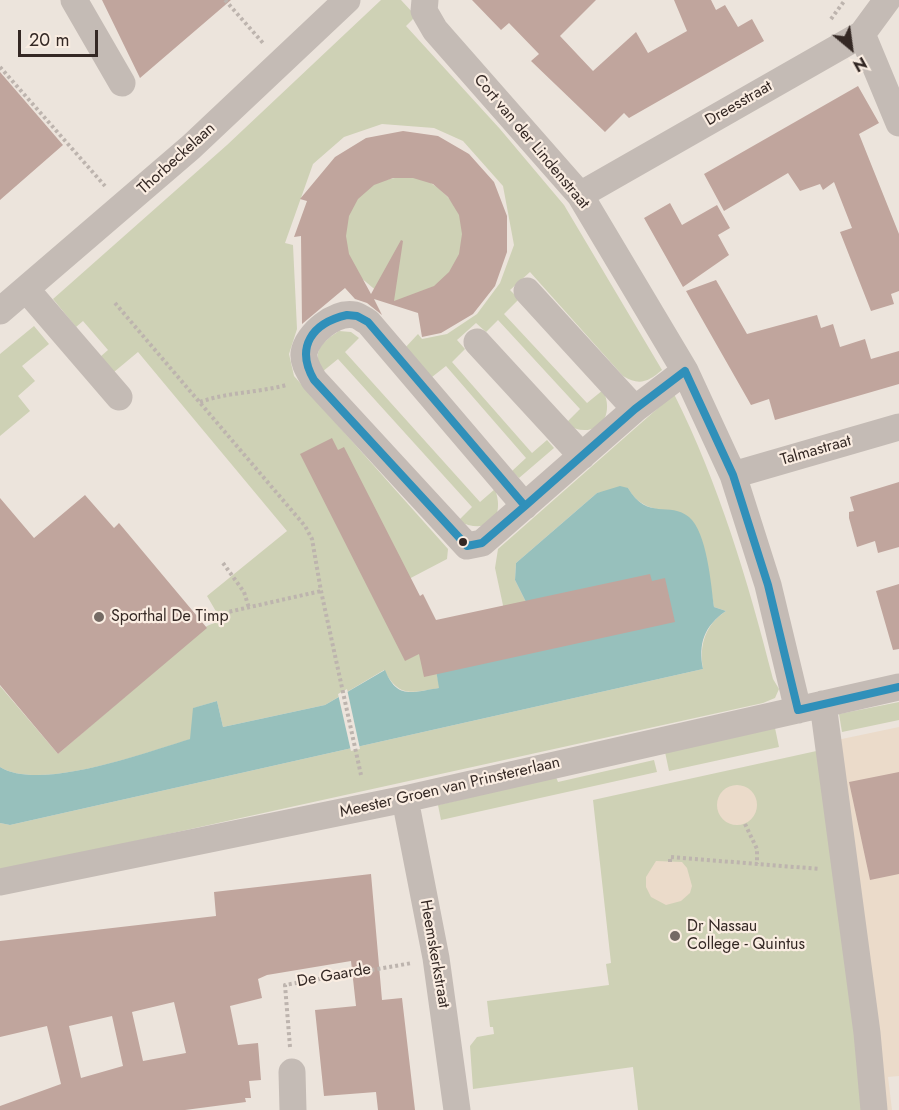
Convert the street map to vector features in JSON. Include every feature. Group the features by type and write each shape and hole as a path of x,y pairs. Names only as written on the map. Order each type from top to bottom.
{"street":[{"path":"74,0 122,83"},
{"name":"Thorbeckelaan","path":"0,311 191,147 347,0"},
{"name":"Dreesstraat","path":"580,195 862,34 887,0"},
{"name":"Cort van der Lindenstraat","path":"425,6 435,30 580,195 685,371 733,475 768,585 811,707 845,872 867,1033 874,1110"},
{"path":"862,34 899,123"},
{"path":"26,289 119,397"},
{"path":"527,291 635,409"},
{"path":"525,506 368,322 356,315 342,316 318,331 307,343 304,354 309,371 467,546 482,543 525,506 635,409 685,371"},
{"path":"477,342 582,456"},
{"name":"Talmastraat","path":"733,475 899,428"},
{"name":"Meester Groen van Prinstererlaan","path":"0,882 405,799 899,687"},
{"name":"Heemskerkstraat","path":"405,799 436,958 457,1110"},
{"path":"292,1072 292,1110"}],"path":[{"path":"225,0 266,46"},
{"path":"0,67 108,189"},
{"path":"115,303 305,526 312,539 361,775"},
{"path":"200,402 214,397 263,391 293,383 309,371"},
{"path":"223,563 244,592 249,608"},
{"path":"206,618 321,591"},
{"path":"745,824 757,849 757,864"},
{"path":"670,862 670,857 845,872"},
{"name":"De Gaarde","path":"292,1072 285,985 436,958"}],"green space":[{"path":"381,0 401,0 413,13 413,19 406,26 500,129 564,205 662,370 639,382 623,376 530,272 510,290 519,299 504,314 587,403 603,390 607,410 600,425 593,429 575,429 565,424 580,409 498,320 486,332 476,323 457,340 465,349 452,362 532,453 547,440 554,448 519,478 512,471 526,458 446,366 432,377 403,350 418,334 422,339 447,334 477,314 500,283 514,245 503,186 463,141 434,128 382,124 344,137 313,164 285,243 293,245 297,329 289,354 294,376 448,549 447,559 405,581 430,627 504,610 495,568 498,549 674,394 719,498 743,569 773,679 779,689 775,698 763,703 0,871 0,823 10,825 703,669 702,652 705,636 713,623 726,611 714,607 704,549 678,512 649,507 637,500 628,488 597,493 516,563 515,580 527,604 436,671 440,688 407,691 395,686 384,670 325,705 223,727 217,701 194,708 191,739 122,760 67,773 41,775 18,774 0,767 0,686 58,754 207,626 221,620 207,596 287,531 138,352 114,372 100,357 108,350 83,321 76,327 53,299 227,145"},
{"path":"417,175 442,191 452,202 463,225 464,239 461,253 441,284 391,303 360,277 344,253 346,215 353,200 368,187 387,180"},
{"path":"34,326 49,344 22,366 35,381 18,396 30,411 0,436 0,354"},
{"path":"339,331 351,332 359,338 345,352 480,502 495,489 498,509 491,522 477,526 458,521 472,507 338,359 322,372 318,358 320,348 327,339"},
{"path":"899,702 899,720 842,732 839,714"},
{"path":"775,728 779,747 669,771 665,752"},
{"name":"Dr Nassau College - Quintus","path":"821,750 866,1110 638,1110 633,1067 473,1089 470,1046 477,1037 494,1034 493,1027 490,1027 487,1001 609,985 606,964 611,963 593,800"},
{"path":"654,760 657,772 441,820 438,805 556,777 558,782"}],"shaded area":[{"path":"899,727 899,1076 888,1077 892,1110 887,1110 837,740"},
{"path":"737,785 745,786 751,791 756,797 756,813 751,819 745,824 737,825 729,824 723,819 718,813 717,805 718,797 723,791 729,786"},
{"path":"656,861 682,862 687,868 692,886 690,893 681,901 666,905 651,897 646,887 646,877"}],"water":[{"path":"620,486 628,488 643,504 674,510 689,517 700,534 710,572 714,607 726,611 712,623 704,636 701,652 703,669 10,825 0,823 0,767 18,774 41,775 66,773 122,760 190,739 193,708 217,701 223,727 325,705 385,670 395,686 406,692 439,688 436,670 527,604 515,580 516,563 597,493"}],"pier":[{"path":"347,689 360,749 351,751 338,694"}],"building":[{"path":"102,0 231,0 140,78"},
{"path":"472,0 596,0 560,36 593,71 636,32 648,53 687,31 674,0 711,0 716,10 725,5 738,27 752,19 764,41 629,118 624,113 605,132 531,61 539,54 509,23 501,30"},
{"path":"0,72 63,145 0,200"},
{"path":"858,86 879,123 859,134 899,234 899,291 891,294 894,304 871,311 840,232 852,228 834,182 823,190 820,184 800,191 788,173 724,211 704,174"},
{"path":"403,131 438,136 469,154 494,182 507,216 507,252 495,286 473,314 441,333 422,337 418,313 374,299 382,315 367,303 355,299 345,288 302,324 301,236 294,237 307,201 300,199 335,157 366,138","holes":["393,178 413,178 433,184 448,197 459,215 462,234 459,254 449,272 434,286 394,301 403,241 401,240 371,294 349,254 346,236 349,216 358,199 374,185"]},
{"path":"670,203 682,225 717,205 730,228 718,235 729,255 683,287 644,218"},
{"path":"716,280 747,334 817,315 821,328 833,324 840,347 865,339 871,359 899,351 899,384 775,420 769,399 751,405 686,291"},
{"path":"332,438 338,450 344,447 420,596 423,594 436,620 650,574 652,581 665,578 675,622 424,677 419,654 405,661 300,454"},
{"path":"899,482 899,547 878,553 875,541 857,547 849,518 849,512 854,511 850,497"},
{"name":"Sporthal De Timp","path":"85,495 114,528 119,523 207,628 58,754 0,685 0,498 34,538"},
{"path":"899,584 899,649 893,650 876,591"},
{"path":"899,772 899,874 870,880 849,782"},
{"path":"371,874 382,1000 402,998 415,1110 378,1110 376,1092 324,1096 315,1010 356,1006 351,961 267,975 258,979 262,998 230,1006 238,1045 258,1043 261,1080 249,1081 251,1098 245,1098 246,1102 185,1110 0,1110 0,1106 61,1084 47,1026 0,1037 0,941 216,916 214,892","holes":["174,1002 186,1053 143,1061 132,1012","112,1016 123,1066 81,1078 69,1026"]}],"transit line":[{"path":"347,315 357,316 368,322 525,506 482,543 467,546 314,380 306,357 310,338 324,324 347,315"},
{"path":"525,506 635,409 685,371 733,475 768,585 798,710 899,687"}],"place":[{"name":"Sporthal De Timp","path":"99,617"},
{"name":"Dr Nassau College - Quintus","path":"675,936"}]}
